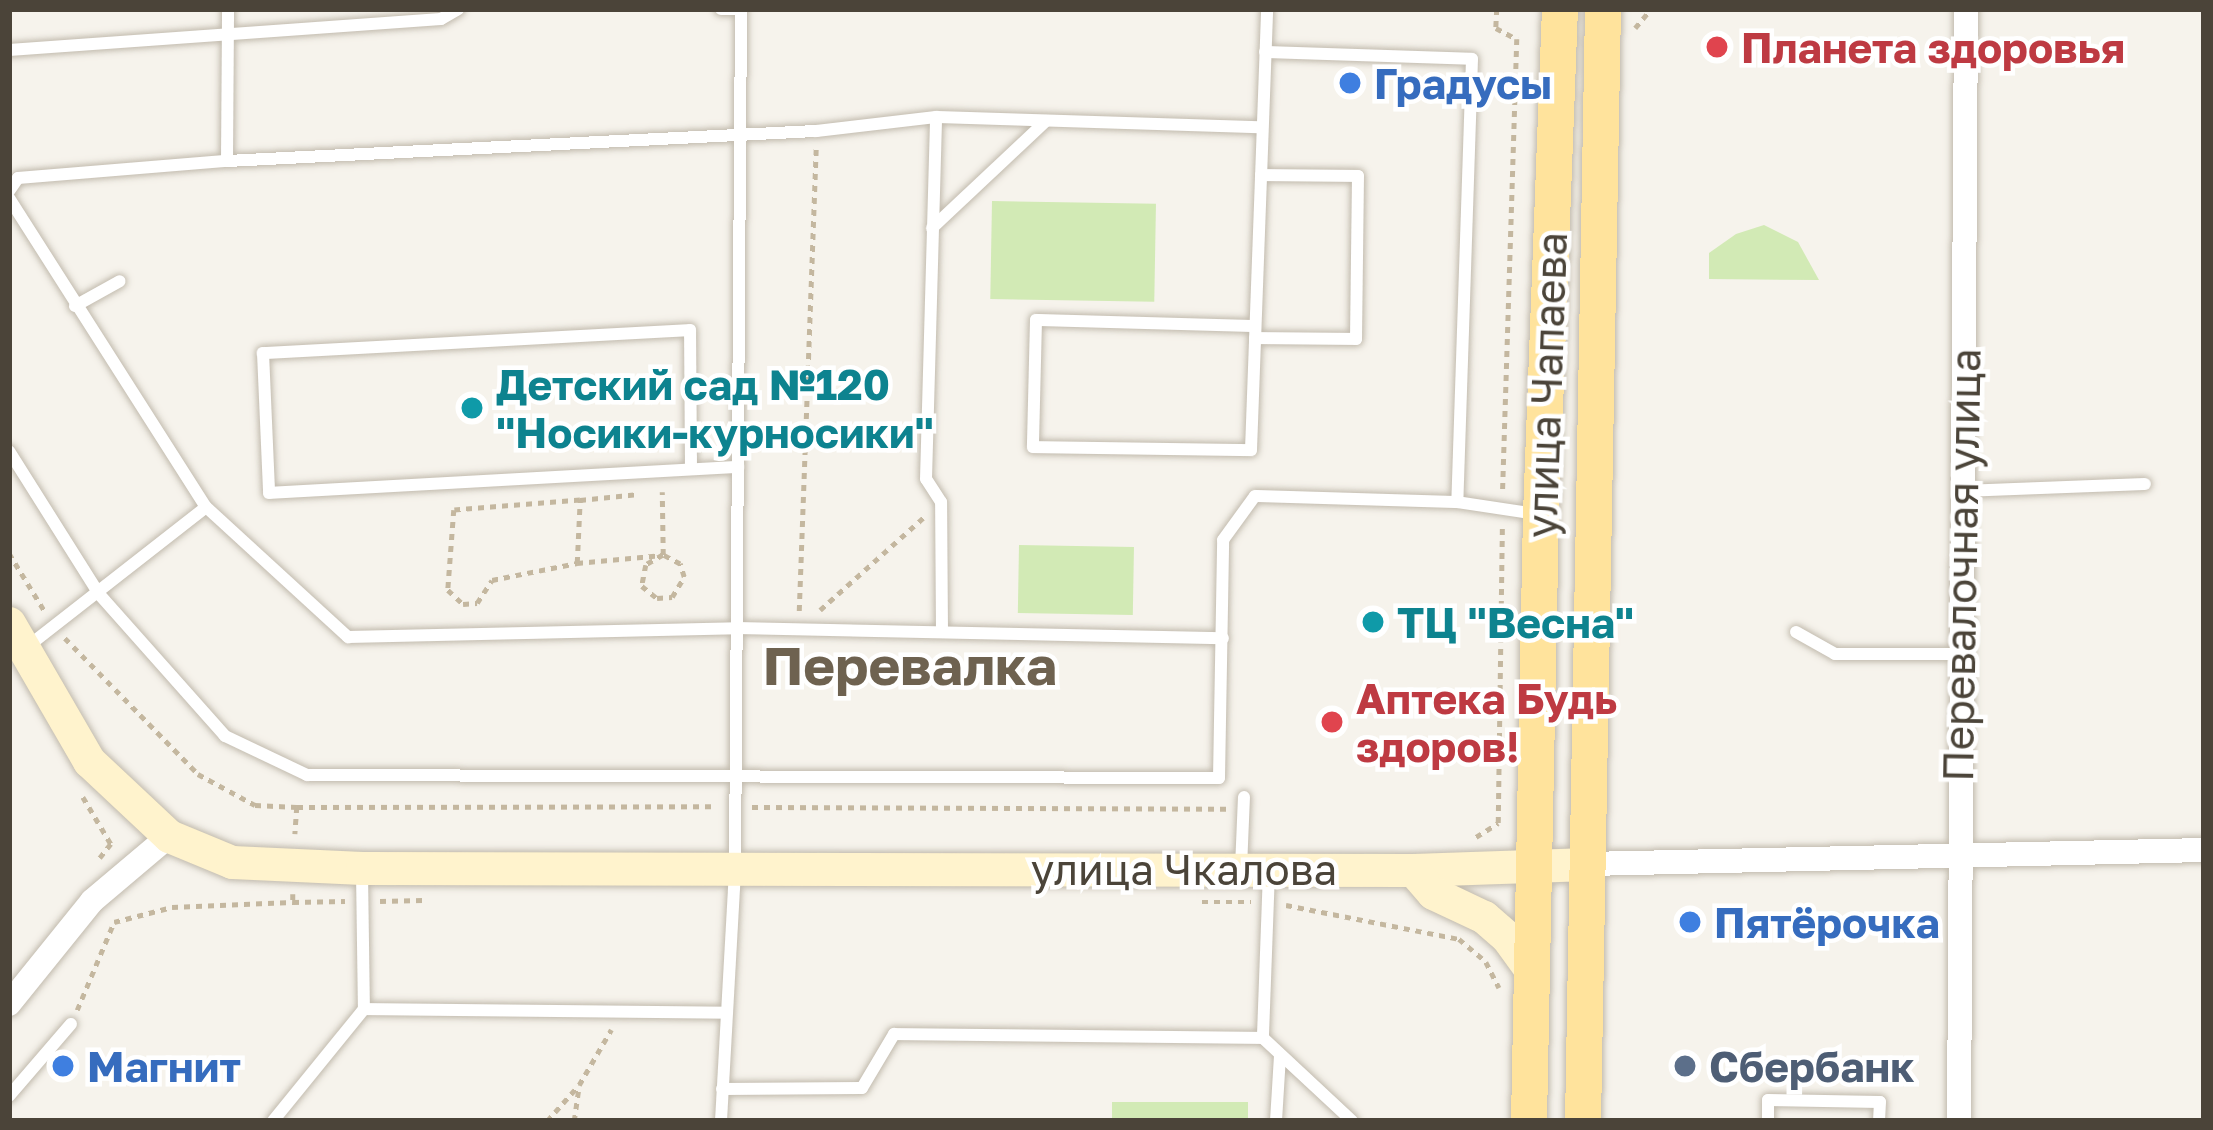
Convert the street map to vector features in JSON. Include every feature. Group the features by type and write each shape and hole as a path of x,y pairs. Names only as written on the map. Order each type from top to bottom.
{"main road":[{"name":"улица Чапаева","path":"1529,1121 1517,981 1534,867 1541,514 1560,9"},
{"name":"улица Чапаева","path":"1582,1121 1603,9"},
{"name":"улица Чкалова","path":"14,642 88,761 170,836 232,862 293,867 362,884 735,867 1259,881 1588,864"},
{"path":"1413,870 1433,893 1484,917 1507,937 1517,981"}],"street":[{"name":"Перевалочная улица","path":"1959,1121 1966,9"},
{"path":"9,1004 92,901 170,836"},
{"name":"улица Чкалова","path":"1588,864 2204,850"}],"lane":[{"path":"227,9 227,160"},
{"path":"9,50 441,20 458,9"},
{"path":"721,9 741,9 735,867 721,1121"},
{"path":"1261,175 1358,176 1356,339 1255,332 1036,320 1033,447 1251,450 1255,332 1261,175 1262,127 1267,9"},
{"path":"1265,52 1472,58 1457,502"},
{"path":"1223,638 736,628 348,637 206,507 9,195 18,178 227,160 816,131 936,117 1262,127"},
{"path":"936,117 926,479 941,502 942,632"},
{"path":"931,229 1046,121"},
{"path":"75,306 120,281"},
{"path":"691,468 690,331 263,352 269,493 738,467"},
{"path":"9,451 99,594 225,736 307,776 1219,778 1223,539 1255,496 1457,502 1541,514"},
{"path":"1961,491 2145,484"},
{"path":"14,642 56,629 206,507"},
{"path":"1796,632 1835,654 1960,654"},
{"path":"1244,803 1259,881 1263,1038 1352,1121"},
{"path":"273,1121 364,1009 362,884"},
{"path":"364,1009 724,1013"},
{"path":"9,1096 70,1024"},
{"path":"722,1089 862,1088 894,1034 1263,1038"},
{"path":"1276,1121 1280,1055"},
{"path":"1768,1121 1768,1100 1880,1102 1880,1121"}],"path":[{"path":"49,9 110,9"},
{"path":"1464,845 1498,823 1516,40 1496,28 1497,9"},
{"path":"798,629 816,131"},
{"path":"663,555 646,565 641,580 647,592 661,600 680,592 684,577 680,564 663,555 577,563 492,580 477,603 464,604 448,590 454,510 662,492 663,555"},
{"path":"577,563 580,500"},
{"path":"798,629 941,502"},
{"path":"9,553 56,629 198,774 256,805 1244,803"},
{"path":"77,787 111,844 78,887 114,922"},
{"path":"292,902 296,807"},
{"path":"1198,902 1259,881 1369,918 1459,939 1517,981"},
{"path":"114,922 172,907 292,902 362,884 432,900"},
{"path":"70,1024 114,922"},
{"path":"547,1121 579,1085 622,1010"},
{"path":"574,1121 579,1085"}],"green space":[{"path":"992,201 1156,204 1154,302 990,299"},
{"path":"1764,225 1798,242 1819,280 1709,279 1709,253 1736,234"},
{"path":"1019,545 1134,547 1133,615 1018,613"},
{"path":"1112,1102 1248,1102 1248,1121 1112,1121"}],"place":[{"name":"Планета здоровья","path":"1717,47"},
{"name":"Градусы","path":"1350,83"},
{"name":"Детский сад №120 \"Носики-курносики\"","path":"472,408"},
{"name":"ТЦ \"Весна\"","path":"1373,622"},
{"name":"Аптека Будь здоров!","path":"1332,722"},
{"name":"Пятёрочка","path":"1690,922"},
{"name":"Магнит","path":"63,1066"},
{"name":"Сбербанк","path":"1685,1066"}],"district":[{"name":"Перевалка","path":"910,665"}]}
